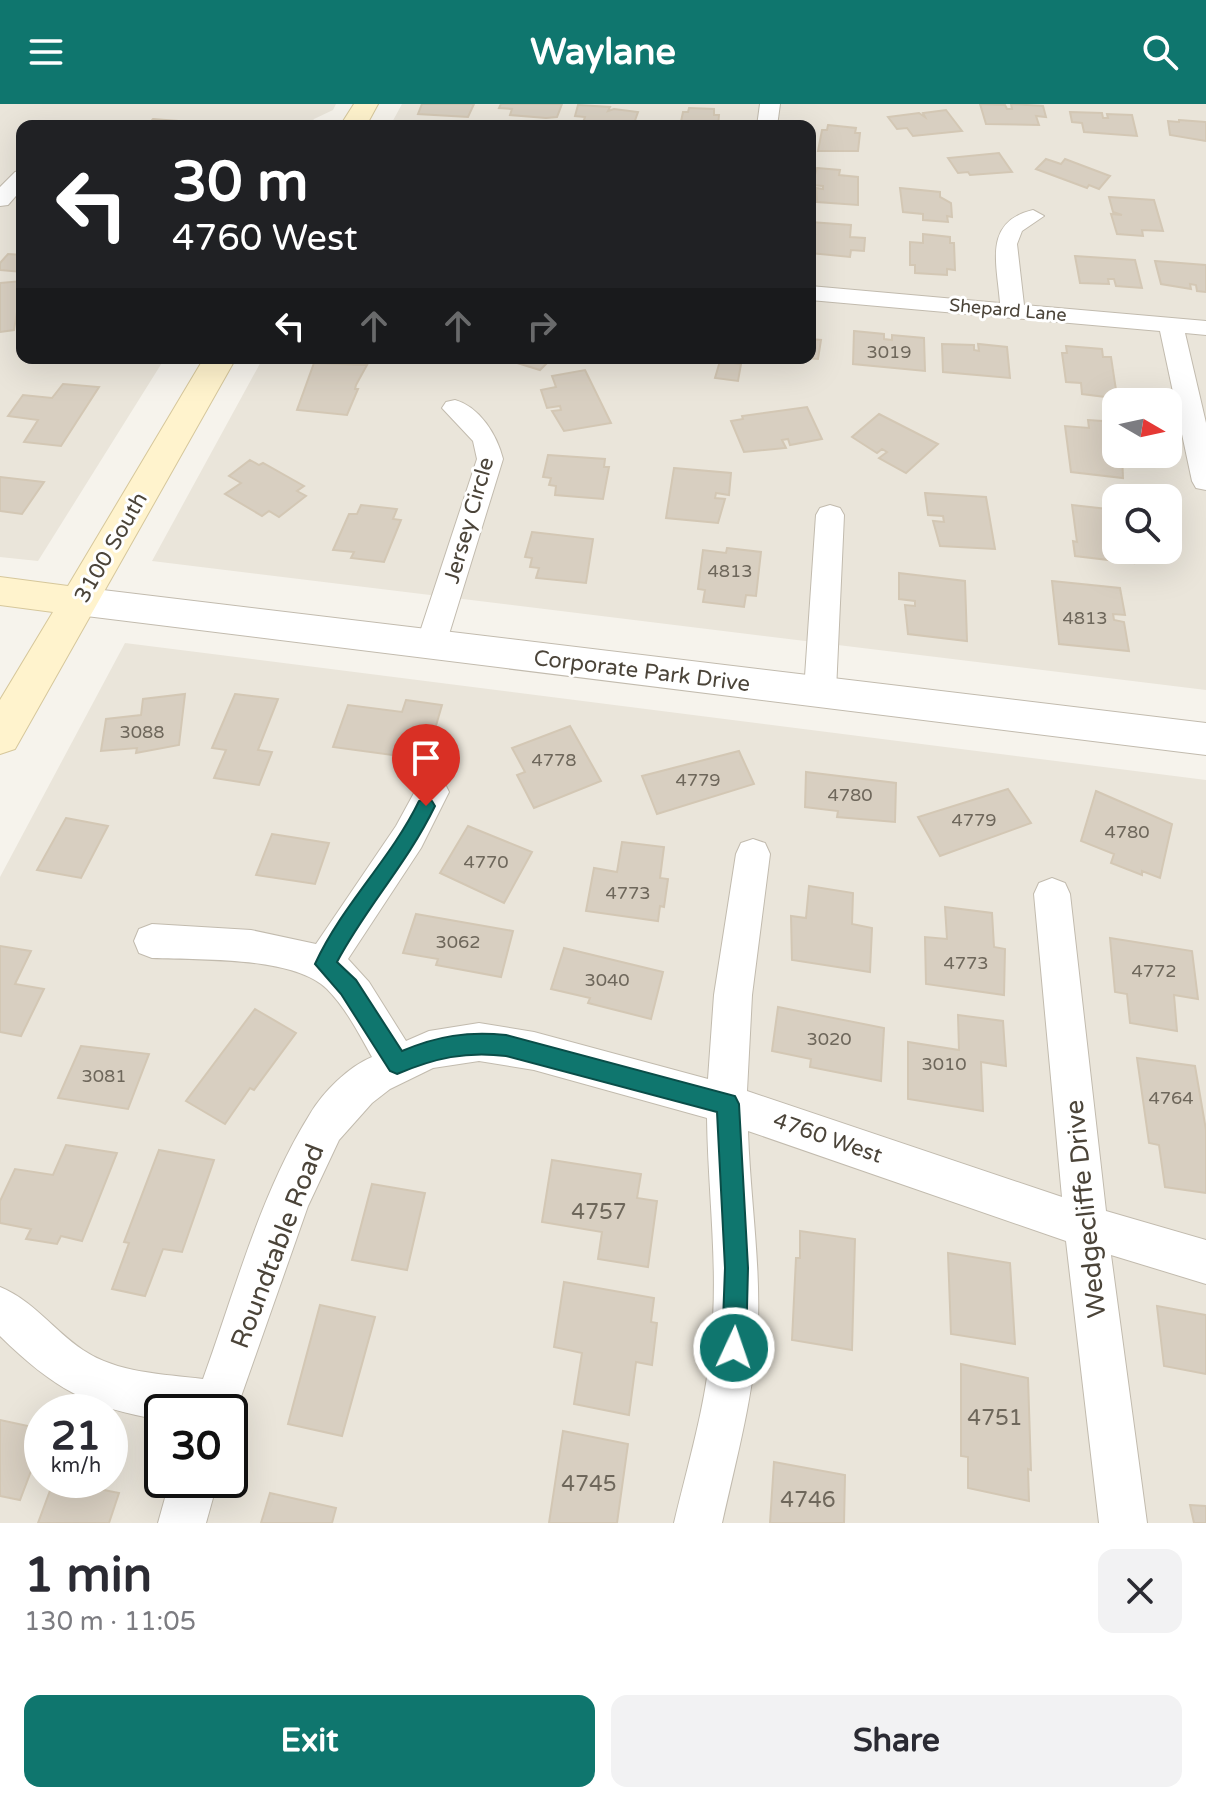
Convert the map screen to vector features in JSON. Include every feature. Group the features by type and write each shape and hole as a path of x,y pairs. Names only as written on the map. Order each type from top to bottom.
{"main road":[{"name":"3100 South","path":"0,737 216,364"},
{"path":"0,591 78,601"}],"street":[{"path":"0,200 16,183"},
{"path":"1013,311 1006,244 1013,227 1033,216"},
{"name":"Shepard Lane","path":"816,294 1206,328"},
{"path":"1171,325 1206,481"},
{"name":"Jersey Circle","path":"431,644 490,459 485,438 455,408"},
{"path":"820,691 830,515"},
{"name":"Corporate Park Drive","path":"78,601 1206,739"},
{"path":"325,964 342,933 410,839 432,792"},
{"path":"698,1523 734,1348 737,1268 728,1104 733,991 753,854"},
{"name":"Wedgecliffe Drive","path":"1052,894 1087,1227 1123,1523"},
{"path":"152,941 247,948 303,957 325,964 348,987 397,1063"},
{"name":"4760 West","path":"397,1063 455,1044 479,1042 506,1045 728,1104 1087,1227 1206,1262"},
{"name":"Roundtable Road","path":"220,1394 289,1199 311,1150 325,1126 350,1097 376,1075 397,1063"},
{"path":"0,1309 80,1374 113,1386 150,1394"},
{"path":"182,1523 189,1498"}],"shaded area":[{"path":"0,104 336,104 333,110 313,120 16,120 16,364 161,364 38,561 0,557"},
{"path":"402,104 1206,104 1206,690 152,561 260,364 816,364 816,120 393,120"},
{"path":"125,643 1206,780 1206,1523 0,1523 0,877"}],"building":[{"path":"422,104 474,104 468,117 418,114"},
{"path":"501,104 562,104 557,117 546,118 510,115 512,109 499,108"},
{"path":"980,104 1005,105 1007,109 1012,109 1011,104 1043,106 1046,117 1036,116 1039,125 986,124"},
{"path":"578,105 610,107 608,111 638,112 635,120 584,120 585,117 575,116"},
{"path":"689,108 714,109 719,120 681,120 683,112 688,112"},
{"path":"946,110 962,131 913,136 907,128 897,129 888,117 919,113 925,117 923,113"},
{"path":"1070,112 1102,113 1103,118 1108,118 1107,114 1132,115 1137,136 1084,132 1082,123 1072,122"},
{"path":"1168,121 1206,122 1206,141 1170,135"},
{"path":"828,125 856,128 855,133 860,133 858,151 818,151 822,130 827,130"},
{"path":"999,153 1012,172 958,173 948,158"},
{"path":"1046,159 1061,164 1065,159 1110,176 1099,189 1089,185 1087,188 1036,169"},
{"path":"817,168 840,170 839,175 858,177 858,205 817,202 816,188 823,189 823,186 816,185"},
{"path":"900,188 940,192 940,197 951,203 952,217 947,216 948,222 923,220 923,214 903,212"},
{"path":"1109,197 1154,200 1163,231 1142,230 1143,236 1117,234 1111,214 1122,215 1113,212"},
{"path":"816,222 851,225 850,237 865,238 864,251 851,250 850,257 816,254"},
{"path":"923,234 950,237 950,243 954,243 955,270 947,269 947,275 915,273 915,265 910,265 910,242 923,243"},
{"path":"8,254 16,255 16,271 0,270 0,263"},
{"path":"1075,256 1135,260 1142,288 1116,286 1114,279 1108,279 1109,284 1080,283"},
{"path":"1155,261 1206,265 1206,292 1197,291 1196,285 1190,284 1191,289 1161,284"},
{"path":"16,282 14,330 0,332 0,283"},
{"path":"854,331 884,334 884,339 892,340 892,335 924,338 925,371 853,364"},
{"path":"816,340 821,340 816,359"},
{"path":"942,344 974,345 974,350 979,351 978,344 1007,347 1010,378 943,372"},
{"path":"1066,346 1102,349 1103,357 1111,357 1116,388 1102,388 1102,396 1082,394 1081,383 1066,382 1062,353 1067,353"},
{"path":"314,364 367,365 356,385 355,389 358,389 347,415 297,410"},
{"path":"520,364 546,364 540,370"},
{"path":"719,364 741,364 738,381 715,378"},
{"path":"585,370 611,423 564,431 552,411 561,410 560,406 547,408 541,390 556,387 552,376"},
{"path":"63,384 99,387 61,446 24,442 38,420 8,416 23,395 52,398"},
{"path":"807,407 822,439 790,445 788,439 782,440 786,448 744,452 731,421 743,419 742,416"},
{"path":"879,414 938,444 906,473 879,458 887,452 882,449 877,453 852,437"},
{"path":"1088,420 1102,421 1102,468 1123,468 1123,478 1071,472 1065,426 1089,428"},
{"path":"548,455 605,459 604,467 609,467 603,499 555,495 556,486 549,485 551,478 543,477"},
{"path":"250,460 259,465 263,463 304,486 297,491 306,496 279,517 269,511 262,516 225,494 241,483 229,476"},
{"path":"674,468 731,473 729,495 716,493 715,498 725,499 718,523 666,518"},
{"path":"0,477 44,482 22,514 0,511"},
{"path":"925,493 986,497 995,549 940,546 933,521 944,522 943,516 928,515"},
{"path":"361,505 397,509 393,519 401,520 384,562 351,558 354,552 333,550 349,514 357,514"},
{"path":"1072,505 1102,508 1102,559 1075,556 1073,541 1077,542"},
{"path":"532,532 593,539 586,583 536,578 539,568 530,567 532,558 525,557"},
{"path":"727,548 761,552 756,596 746,595 744,607 703,602 705,590 698,589 703,550 726,553"},
{"path":"899,573 965,581 967,641 908,634 905,605 915,606 915,601 899,599"},
{"path":"1052,581 1120,588 1125,615 1113,614 1114,620 1124,622 1129,651 1059,644"},
{"path":"185,694 179,745 136,753 137,748 101,751 106,719 141,715 143,699"},
{"path":"235,694 278,699 258,750 272,752 259,785 214,778 226,750 212,748"},
{"path":"406,700 442,705 428,753 395,749 392,755 333,747 348,705 402,712"},
{"path":"570,726 601,781 534,808 517,775 525,772 512,748"},
{"path":"739,751 754,784 657,814 642,776"},
{"path":"806,772 896,783 895,822 837,817 838,811 805,807"},
{"path":"1008,789 1031,823 940,856 918,817"},
{"path":"1096,791 1172,824 1160,878 1142,871 1142,875 1111,863 1114,854 1081,841"},
{"path":"66,818 108,826 81,878 37,870"},
{"path":"468,826 532,852 504,903 440,873"},
{"path":"272,834 329,843 315,884 256,875"},
{"path":"622,842 664,847 660,878 668,879 664,907 660,906 658,921 586,911 594,868 617,872"},
{"path":"809,886 853,893 852,924 872,928 870,972 792,960 791,916 806,918"},
{"path":"945,907 992,913 994,947 1005,949 1004,995 926,984 925,937 947,939"},
{"path":"416,914 513,931 501,977 436,965 438,959 403,953"},
{"path":"1110,938 1192,951 1198,999 1174,995 1177,1031 1130,1023 1127,994 1115,992"},
{"path":"0,946 31,951 15,984 44,989 21,1036 0,1032"},
{"path":"564,948 663,972 651,1019 588,1003 590,998 551,989"},
{"path":"778,1007 884,1028 881,1081 810,1067 811,1059 772,1051"},
{"path":"255,1009 296,1033 254,1090 250,1088 225,1124 186,1101"},
{"path":"958,1015 1003,1021 1006,1066 981,1062 983,1111 908,1099 908,1042 959,1050"},
{"path":"81,1046 149,1054 128,1109 58,1098"},
{"path":"1137,1058 1195,1066 1206,1130 1206,1193 1165,1187 1159,1145 1149,1143"},
{"path":"66,1145 117,1153 82,1241 61,1236 57,1244 26,1239 31,1229 0,1223 0,1201 15,1169 53,1175"},
{"path":"159,1150 214,1160 182,1252 163,1249 145,1296 112,1289 129,1243 124,1242"},
{"path":"552,1160 641,1174 637,1198 657,1201 648,1267 598,1259 602,1232 542,1222"},
{"path":"372,1184 425,1193 407,1270 352,1260"},
{"path":"800,1231 855,1239 852,1350 792,1340"},
{"path":"948,1253 1010,1263 1015,1344 951,1334"},
{"path":"564,1282 654,1298 651,1322 657,1323 652,1365 636,1362 629,1415 574,1404 582,1353 554,1347"},
{"path":"320,1305 375,1317 342,1436 288,1424"},
{"path":"1157,1306 1206,1315 1206,1374 1164,1366"},
{"path":"961,1364 1028,1378 1029,1501 968,1488 968,1457 961,1456"},
{"path":"0,1420 24,1425 24,1489 20,1500 0,1496"},
{"path":"563,1431 628,1444 617,1523 549,1523"},
{"path":"774,1462 845,1475 844,1523 770,1523"},
{"path":"270,1493 336,1508 332,1523 261,1523"},
{"path":"47,1498 117,1498 109,1523 38,1523"},
{"path":"1190,1505 1206,1506 1206,1523 1194,1523"}],"route":[{"path":"426,806 410,839 342,933 325,964 348,987 397,1063 455,1044 479,1042 506,1045 728,1104 737,1268 734,1348"}]}
